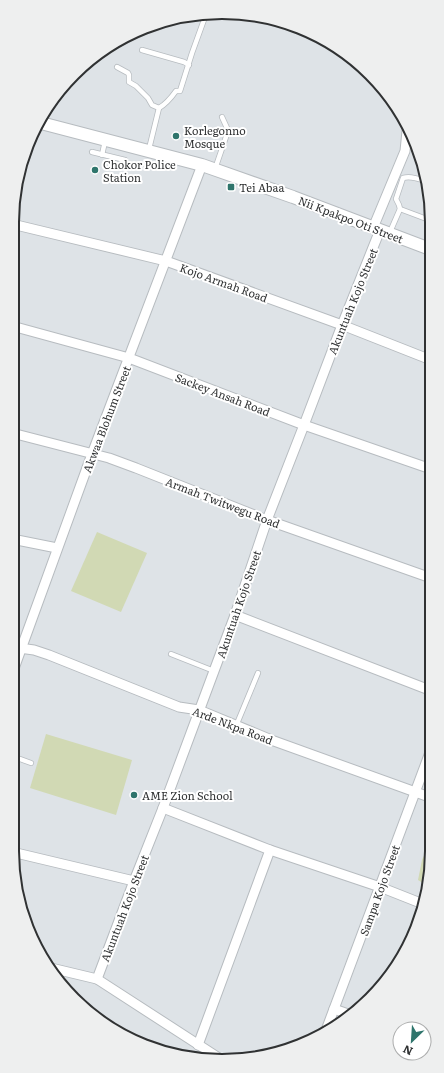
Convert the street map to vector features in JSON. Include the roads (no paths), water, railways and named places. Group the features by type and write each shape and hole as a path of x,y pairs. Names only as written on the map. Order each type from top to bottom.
{"street":[{"name":"Nii Kpakpo Oti Street","path":"44,124 215,169 425,247"},
{"name":"Akuntuah Kojo Street","path":"97,979 214,671 267,520 342,325 381,231 405,151 406,137"},
{"name":"Akwaa Blohum Street","path":"19,656 92,454 202,165"},
{"name":"Kojo Armah Road","path":"19,226 166,261 342,325 425,358"},
{"name":"Sackey Ansah Road","path":"19,328 129,358 304,425 425,467"},
{"name":"Armah Twitwegu Road","path":"19,435 109,458 267,520 425,576"},
{"path":"19,540 58,548"},
{"path":"234,615 425,688"},
{"name":"Arde Nkpa Road","path":"19,648 34,650 49,655 179,707 199,710 274,741 425,796"},
{"name":"Sampa Kojo Street","path":"328,1024 425,766"},
{"path":"163,808 270,850 380,887 418,902"},
{"path":"198,1045 270,850"},
{"path":"19,854 134,881"},
{"path":"57,969 97,979 213,1054"},
{"path":"334,1009 345,1013"}],"lane":[{"path":"149,151 159,108 172,97 176,91 180,91 204,20"},
{"path":"142,50 184,62 188,65"},
{"path":"117,67 128,72 129,82 136,86 148,98 152,105 159,108"},
{"path":"215,169 227,128 222,117"},
{"path":"102,155 105,140"},
{"path":"92,152 125,160"},
{"path":"400,209 396,199 403,178 407,177 421,180"},
{"path":"381,231 400,209"},
{"path":"400,209 424,218"},
{"path":"171,654 214,671"},
{"path":"236,726 258,673"},
{"path":"19,759 31,763"}],"place":[{"name":"Korlegonno Mosque","path":"176,136"},
{"name":"Chokor Police Station","path":"95,170"},
{"name":"Tei Abaa","path":"231,187"},
{"name":"AME Zion School","path":"134,795"}]}
